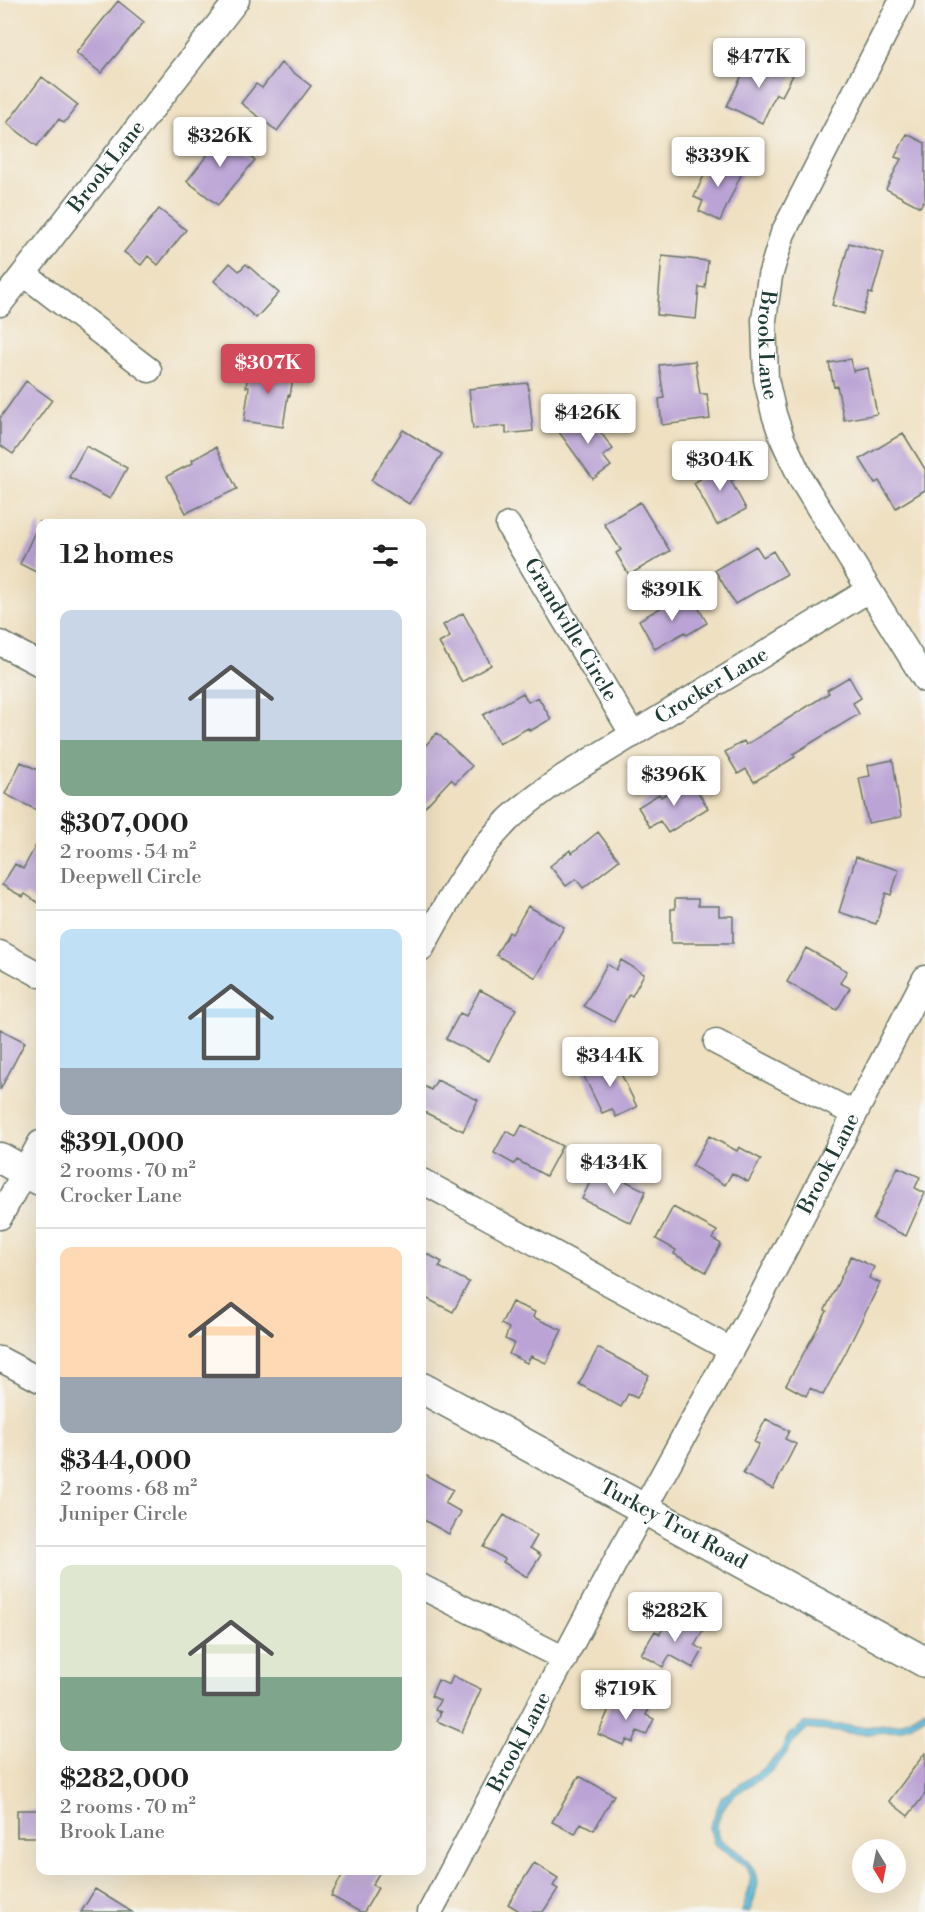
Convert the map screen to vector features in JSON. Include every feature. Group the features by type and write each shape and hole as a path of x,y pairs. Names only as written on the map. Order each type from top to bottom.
{"street":[{"name":"Brook Lane","path":"0,304 237,0"},
{"name":"Brook Lane","path":"902,0 783,233 770,276 764,320 766,379 782,438 802,481 925,680"},
{"path":"24,274 149,370"},
{"name":"Grandville Circle","path":"508,525 633,735"},
{"name":"Crocker Lane","path":"426,941 458,883 477,855 508,820 525,805 563,777 869,590"},
{"path":"0,643 36,662"},
{"path":"0,953 36,973"},
{"name":"Brook Lane","path":"430,1912 731,1350 925,978"},
{"path":"716,1042 855,1114"},
{"path":"0,1217 22,1170 36,1149"},
{"path":"426,1182 731,1350"},
{"path":"0,1359 36,1378"},
{"name":"Turkey Trot Road","path":"426,1390 925,1662"},
{"path":"426,1589 565,1659"}],"water":[{"path":"925,1709 925,1717 902,1730 865,1734 807,1729 796,1739 771,1771 730,1799 720,1816 717,1834 722,1841 749,1862 757,1884 749,1912 742,1912 751,1876 746,1866 714,1843 710,1827 722,1797 767,1766 781,1751 789,1735 805,1723 865,1727 900,1724"}],"building":[{"path":"118,1 144,22 101,73 76,53"},
{"path":"752,55 793,75 782,96 776,94 762,123 727,106"},
{"path":"281,63 311,86 277,131 241,103 256,84 262,88"},
{"path":"42,77 78,105 64,123 59,119 37,146 7,123"},
{"path":"219,131 255,160 218,205 187,181 208,154 203,150"},
{"path":"907,134 925,143 925,198 920,207 886,189 901,159 895,157"},
{"path":"713,156 743,170 720,221 699,211 703,201 694,197"},
{"path":"159,209 186,230 158,265 148,256 141,265 124,252"},
{"path":"849,243 884,253 872,294 869,293 863,314 832,305"},
{"path":"662,256 708,261 705,288 699,287 696,319 657,315"},
{"path":"230,263 239,271 246,264 279,293 256,318 214,281"},
{"path":"851,359 853,371 868,368 877,414 844,420 837,386 834,387 829,363"},
{"path":"695,361 700,394 707,394 710,419 662,425 659,399 664,398 659,365"},
{"path":"249,365 294,372 283,427 244,421 249,387 246,387"},
{"path":"26,381 52,400 13,454 0,445 0,418"},
{"path":"528,383 533,431 506,434 506,426 473,429 469,389"},
{"path":"586,413 613,449 603,456 611,466 593,479 559,432"},
{"path":"403,430 442,454 409,504 371,480"},
{"path":"903,433 925,469 925,490 896,508 879,481 875,483 860,459"},
{"path":"86,446 127,468 110,499 69,477"},
{"path":"216,447 237,489 186,513 167,476 193,463 192,460"},
{"path":"722,457 734,479 731,481 746,509 717,525 694,483 705,476 701,469"},
{"path":"640,502 670,551 629,575 616,553 621,550 604,524"},
{"path":"36,530 36,572 20,564"},
{"path":"756,546 763,557 773,551 787,574 735,604 715,570"},
{"path":"680,597 685,605 694,600 707,623 655,649 639,620"},
{"path":"463,613 491,665 462,682 439,643 450,637 443,625"},
{"path":"849,677 861,698 853,703 859,714 793,754 795,757 754,782 746,769 738,774 725,752 744,741 746,745 829,693 827,690"},
{"path":"523,693 528,702 538,697 551,719 530,731 528,728 499,744 483,715"},
{"path":"437,733 472,766 455,783 451,779 426,806 426,745"},
{"path":"893,760 901,817 868,823 859,778 870,776 868,765"},
{"path":"21,762 36,769 36,810 5,794"},
{"path":"690,779 708,808 668,833 660,821 650,827 638,807 659,794 661,797"},
{"path":"598,832 619,860 583,888 576,879 566,886 550,866 570,850 572,853"},
{"path":"36,845 36,901 25,894 23,897 2,885 15,864 23,869"},
{"path":"856,857 899,870 891,895 886,893 876,924 839,912"},
{"path":"675,899 698,899 698,906 719,906 719,916 733,916 733,943 671,943 671,909 675,909"},
{"path":"528,906 564,927 536,978 496,955 509,932 512,934"},
{"path":"806,948 847,971 840,983 850,988 837,1010 787,982"},
{"path":"621,960 644,974 632,996 629,994 614,1022 584,1006 607,964 616,970"},
{"path":"480,990 516,1009 489,1061 446,1039 460,1013 466,1016"},
{"path":"0,1029 25,1042 0,1090"},
{"path":"613,1057 637,1107 616,1117 612,1109 602,1113 582,1072"},
{"path":"437,1080 478,1100 463,1131 426,1113 426,1087 431,1090"},
{"path":"522,1125 562,1146 546,1176 517,1160 514,1164 494,1153 506,1131 516,1136"},
{"path":"709,1136 737,1151 739,1147 761,1159 748,1182 732,1173 725,1185 692,1166"},
{"path":"597,1167 646,1191 631,1223 582,1199"},
{"path":"898,1167 920,1177 915,1188 925,1193 906,1236 873,1220"},
{"path":"673,1207 717,1231 713,1239 721,1244 706,1272 674,1254 676,1250 656,1239"},
{"path":"426,1253 442,1262 439,1267 469,1282 453,1312 426,1298"},
{"path":"851,1256 874,1267 869,1278 880,1283 823,1395 810,1388 806,1396 786,1385 827,1311 825,1310"},
{"path":"512,1302 535,1312 533,1317 562,1330 546,1363 531,1356 527,1363 509,1354 514,1343 505,1339 509,1328 501,1324"},
{"path":"598,1348 649,1375 637,1398 628,1394 621,1407 579,1384"},
{"path":"766,1419 789,1431 785,1439 796,1444 773,1489 743,1474 759,1444 754,1442"},
{"path":"426,1475 453,1490 445,1503 461,1512 449,1534 426,1521"},
{"path":"504,1515 537,1536 530,1548 541,1555 527,1577 503,1562 505,1559 484,1547"},
{"path":"672,1612 703,1630 695,1645 703,1650 693,1668 670,1655 663,1667 641,1654 655,1631 660,1634"},
{"path":"453,1676 481,1689 462,1732 437,1721 441,1712 435,1710 440,1700 431,1696 438,1680 449,1685"},
{"path":"623,1695 650,1707 646,1715 654,1719 646,1735 637,1731 632,1742 626,1739 623,1745 598,1734 611,1705 617,1707"},
{"path":"925,1753 925,1794 908,1816 889,1801"},
{"path":"579,1776 614,1795 594,1830 581,1823 575,1834 552,1822"},
{"path":"17,1810 36,1810 36,1837 17,1837"},
{"path":"534,1863 558,1878 553,1886 558,1889 543,1912 521,1912 508,1904"},
{"path":"342,1875 378,1875 372,1885 378,1888 364,1912 331,1896"},
{"path":"95,1889 132,1912 81,1912"}]}
